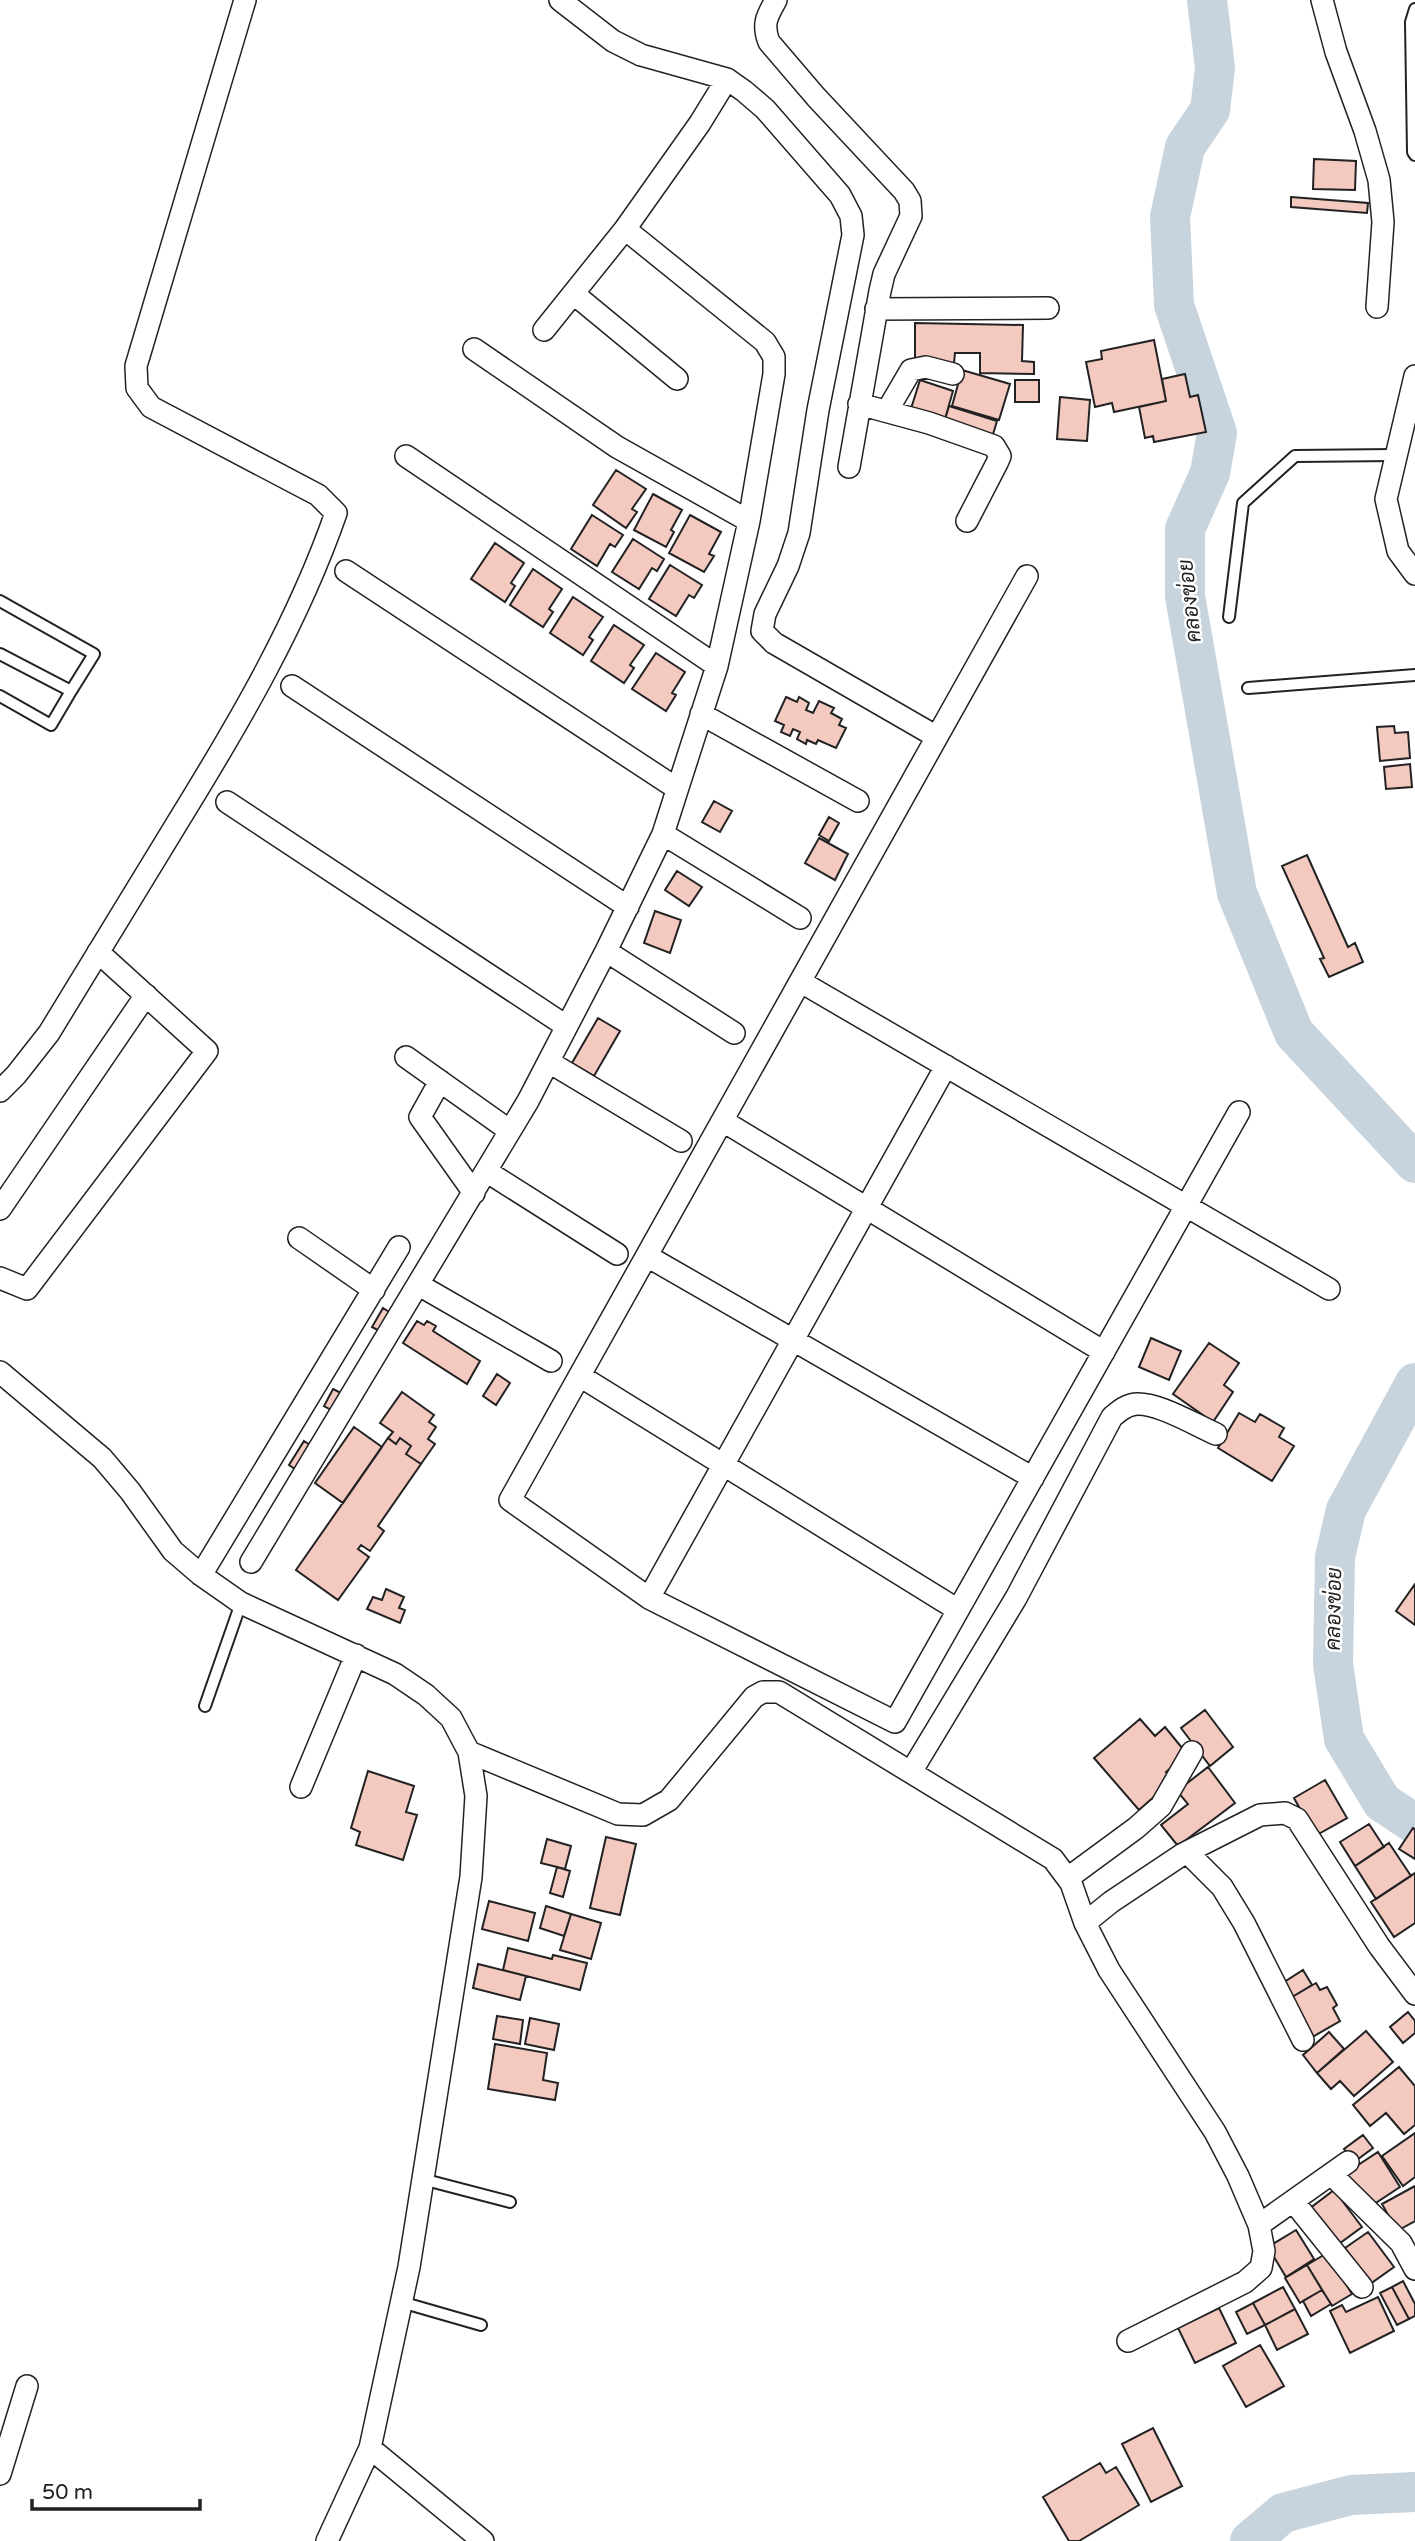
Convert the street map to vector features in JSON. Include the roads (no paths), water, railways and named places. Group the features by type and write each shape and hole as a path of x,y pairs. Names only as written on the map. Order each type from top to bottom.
{"street":[{"path":"0,1091 49,1033 240,721 283,640 336,513 318,495 151,407 136,388 136,366 245,0"},
{"path":"560,0 613,41 641,55 727,79 765,109 840,195 851,216 853,234 818,411 799,533 788,566 765,614 762,631 774,643 937,737"},
{"path":"776,0 764,20 769,42 910,201 911,216 884,274 849,467"},
{"path":"1322,0 1336,52 1365,131 1379,180 1384,222 1377,307"},
{"path":"544,330 625,229 700,123 727,79"},
{"path":"251,1562 474,1193 549,1062 663,834 717,666 749,522 774,374 774,357 765,342 625,229"},
{"path":"574,294 677,379"},
{"path":"876,309 1048,308"},
{"path":"474,349 617,447 749,522"},
{"path":"887,411 911,370 926,367 953,374"},
{"path":"1415,376 1386,499 1398,551 1415,574"},
{"path":"859,404 963,434 998,450 1000,456 997,463 967,521"},
{"path":"406,456 717,666"},
{"path":"346,571 676,788"},
{"path":"1027,576 510,1500 649,1598 895,1722 1239,1112"},
{"path":"292,686 628,907"},
{"path":"701,714 858,801"},
{"path":"227,802 566,1026"},
{"path":"663,834 800,918"},
{"path":"606,951 734,1033"},
{"path":"0,1278 27,1289 207,1051 98,952"},
{"path":"801,982 1329,1289"},
{"path":"0,1209 146,995"},
{"path":"406,1057 510,1131"},
{"path":"549,1062 681,1141"},
{"path":"649,1598 946,1066"},
{"path":"440,1081 420,1117 474,1193"},
{"path":"723,1121 1104,1352"},
{"path":"486,1171 617,1254"},
{"path":"299,1238 374,1290"},
{"path":"201,1575 399,1247"},
{"path":"647,1256 1032,1478"},
{"path":"419,1285 551,1361"},
{"path":"0,1372 102,1458 130,1491 173,1551 201,1575 241,1602 396,1674 426,1695 451,1718 469,1752 476,1796 471,1877 401,2302 370,2448 327,2541"},
{"path":"580,1376 958,1610"},
{"path":"911,1772 1016,1598 1112,1417 1122,1407 1134,1404 1150,1405 1216,1434"},
{"path":"301,1787 356,1655"},
{"path":"469,1752 618,1814 643,1815 668,1800 754,1698 763,1692 779,1692 1053,1859 1068,1878 1085,1923 1132,2008 1215,2132 1259,2225 1264,2251 1261,2268 1245,2282 1128,2341"},
{"path":"1068,1878 1161,1806 1192,1752"},
{"path":"1085,1923 1111,1902 1186,1852 1260,1815 1285,1812 1297,1819 1379,1947 1415,1994"},
{"path":"1186,1852 1222,1887 1255,1943 1303,2040"},
{"path":"1259,2225 1339,2168 1401,2243 1415,2269"},
{"path":"1293,2201 1362,2287"},
{"path":"0,2474 27,2386"},
{"path":"370,2448 483,2541"}],"lane":[{"path":"1415,9 1411,22 1415,155"},
{"path":"1229,617 1243,503 1295,456 1395,455"},
{"path":"0,601 94,654 51,725 0,696"},
{"path":"0,654 71,691"},
{"path":"1248,688 1415,675"},
{"path":"205,1706 241,1602"},
{"path":"422,2179 510,2202"},
{"path":"401,2302 481,2325"}],"waterway":[{"name":"คลองข่อย","path":"1207,0 1215,68 1210,110 1185,147 1170,217 1174,305 1217,433 1210,473 1185,529 1185,596 1237,893 1294,1033 1415,1163"},
{"name":"คลองข่อย","path":"1415,1383 1346,1510 1335,1557 1333,1664 1344,1739 1382,1802 1415,1824"},
{"name":"คลองข่อย","path":"1250,2541 1283,2513 1351,2495 1415,2492"}]}
